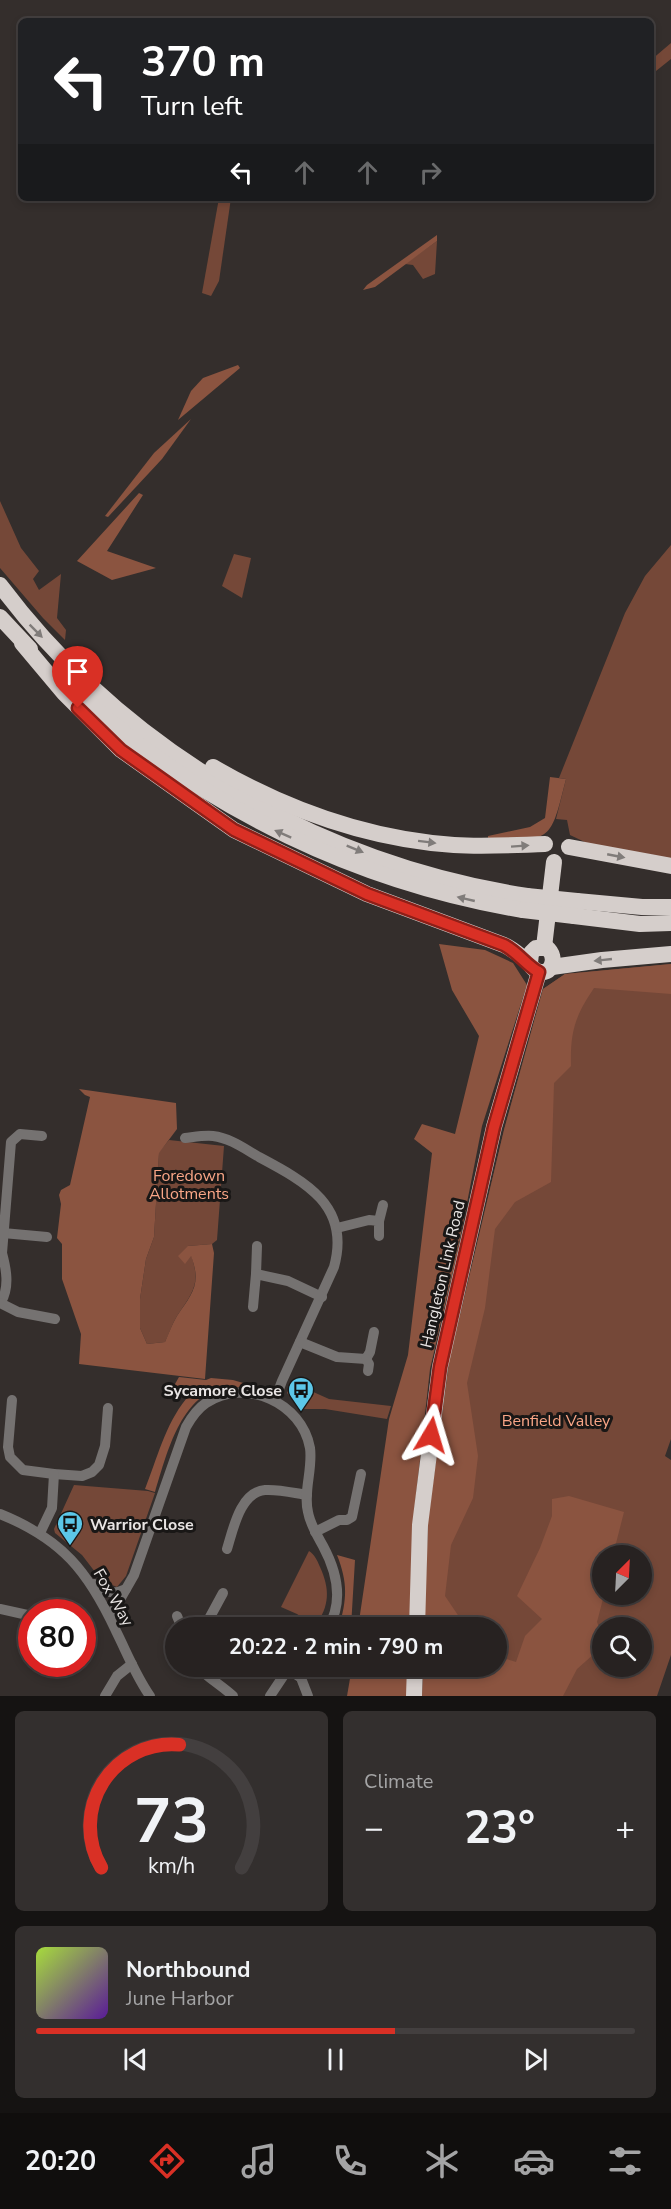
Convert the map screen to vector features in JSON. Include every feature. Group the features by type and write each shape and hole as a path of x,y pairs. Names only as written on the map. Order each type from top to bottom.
{"highway":[{"path":"0,585 29,624 108,701 164,746 232,792 291,823 372,856 426,874 502,892 525,903"},
{"path":"0,617 63,693 121,750 234,830 367,894 504,945 540,967 671,954"},
{"path":"22,643 114,726 221,802 264,825 347,862 407,884 481,903 525,903 575,909 640,924 671,923"},
{"path":"108,701 155,734 235,780 296,809 375,833 437,843 504,847 545,844 550,839 557,838 564,841 568,848 565,859 554,862"},
{"path":"545,844 545,855 554,862"},
{"path":"568,848 671,866"},
{"path":"540,967 530,956 536,948 544,947 554,862"},
{"path":"575,909 671,907"},
{"name":"Hangleton Link Road","path":"417,1617 420,1525 440,1367 494,1127 540,967"},
{"path":"414,1696 415,1677"}],"street":[{"path":"42,1136 20,1134 11,1142 2,1253 7,1270 4,1298 1,1302 18,1312 55,1320"},
{"path":"185,1138 213,1136 244,1148 277,1167 321,1198 337,1228 339,1251 322,1297 275,1400"},
{"path":"379,1236 379,1221 383,1205"},
{"path":"337,1228 369,1220 379,1221"},
{"path":"3,1233 47,1237"},
{"path":"253,1307 257,1246"},
{"path":"256,1274 288,1281 322,1297"},
{"path":"366,1359 370,1352 374,1332"},
{"path":"300,1342 337,1357 366,1359"},
{"path":"366,1359 369,1364 368,1371"},
{"path":"110,1617 134,1575 178,1448 193,1415 205,1403 218,1397 248,1393 275,1400 294,1417 310,1449 307,1512 336,1580 338,1598 333,1617"},
{"path":"12,1400 8,1447 10,1457 23,1470 54,1474 82,1476 92,1472 99,1465 105,1446 108,1408"},
{"path":"40,1533 52,1508 54,1474"},
{"path":"315,1532 352,1516 361,1474"},
{"path":"227,1550 243,1507 257,1492 267,1490 307,1495"},
{"name":"Fox Way","path":"0,1514 40,1533 61,1548 89,1580 150,1696"},
{"path":"89,1580 108,1593 126,1589"},
{"path":"210,1617 223,1593"},
{"path":"0,1609 18,1613"},
{"path":"105,1696 117,1676 132,1664"},
{"path":"207,1677 232,1696"},
{"path":"270,1696 283,1677"},
{"path":"300,1677 308,1696"}],"green space":[{"path":"671,43 671,59 654,73 654,57"},
{"path":"218,201 231,201 219,281 211,296 202,293"},
{"path":"437,241 435,274 423,279 413,265 405,264"},
{"path":"0,501 21,548 39,571 33,579 39,590 61,574 57,618 66,630 65,640 0,568"},
{"path":"671,545 671,861 591,845 570,835 567,820 556,819 566,779 559,778 625,613 645,576"},
{"path":"234,554 251,558 242,598 222,586"},
{"name":"Benfield Valley","path":"671,964 671,1439 665,1456 671,1460 671,1655 657,1696 422,1696 469,1677 507,1677 507,1617 425,1617 449,1362 504,1130 543,989 565,974"},
{"name":"Foredown Allotments","path":"169,1140 224,1146 217,1240 212,1244 188,1246 196,1276 193,1290 175,1319 165,1342 147,1344 140,1328 140,1299 146,1259 154,1237 159,1152"},
{"path":"291,1382 329,1399 391,1406 387,1419 325,1409 300,1409 287,1393"},
{"path":"74,1485 155,1493 126,1576 117,1587 102,1581 82,1555 55,1533 54,1529"},
{"path":"309,1551 318,1562 326,1583 326,1604 321,1617 302,1617 281,1607"}],"shaded area":[{"path":"437,235 437,241 375,287 363,290 367,285"},
{"path":"238,365 240,368 178,420 191,391 203,378"},
{"path":"191,419 162,459 108,517 105,516 154,453"},
{"path":"139,493 143,495 107,551 156,568 112,580 77,561"},
{"path":"550,777 566,779 556,815 545,833 537,838 488,843 488,836 530,827 545,818"},
{"path":"439,944 485,950 513,963 527,985 482,1126 457,1254 430,1369 414,1514 412,1617 360,1617 389,1419 408,1355 432,1153 414,1139 422,1124 455,1134 479,1036 452,990"},
{"path":"671,964 671,994 594,988 578,1016 573,1034 571,1066 554,1083 551,1182 515,1202 495,1229 485,1308 467,1383 478,1456 473,1498 451,1545 445,1596 459,1617 424,1617 428,1520 449,1362 504,1130 543,989 565,974"},
{"path":"79,1089 176,1103 177,1129 159,1153 154,1237 146,1259 140,1299 140,1328 147,1344 165,1342 175,1319 194,1288 196,1274 191,1256 185,1264 178,1256 188,1246 212,1244 214,1253 205,1379 79,1364 81,1334 62,1279 62,1244 57,1238 61,1204 59,1195 61,1190 70,1185 90,1097"},
{"path":"179,1377 233,1380 260,1388 218,1389 205,1395 193,1405 184,1417 169,1447 155,1492 145,1489 172,1420 186,1399 175,1384"},
{"path":"569,1496 624,1512 616,1545 592,1545 592,1605 601,1605 598,1617 592,1617 592,1656 577,1669 563,1696 422,1696 423,1677 507,1677 507,1659 516,1662 525,1636 542,1619 517,1596 540,1548 552,1516 552,1499"},
{"path":"337,1555 355,1560 352,1617 342,1617 345,1591"},
{"path":"350,1677 411,1677 410,1696 347,1696"}],"place":[{"name":"Sycamore Close","path":"301,1413"},
{"name":"Warrior Close","path":"70,1547"}],"route":[{"path":"78,708 121,750 234,830 367,894 504,945 539,972 494,1127 440,1367 431,1435"}]}
